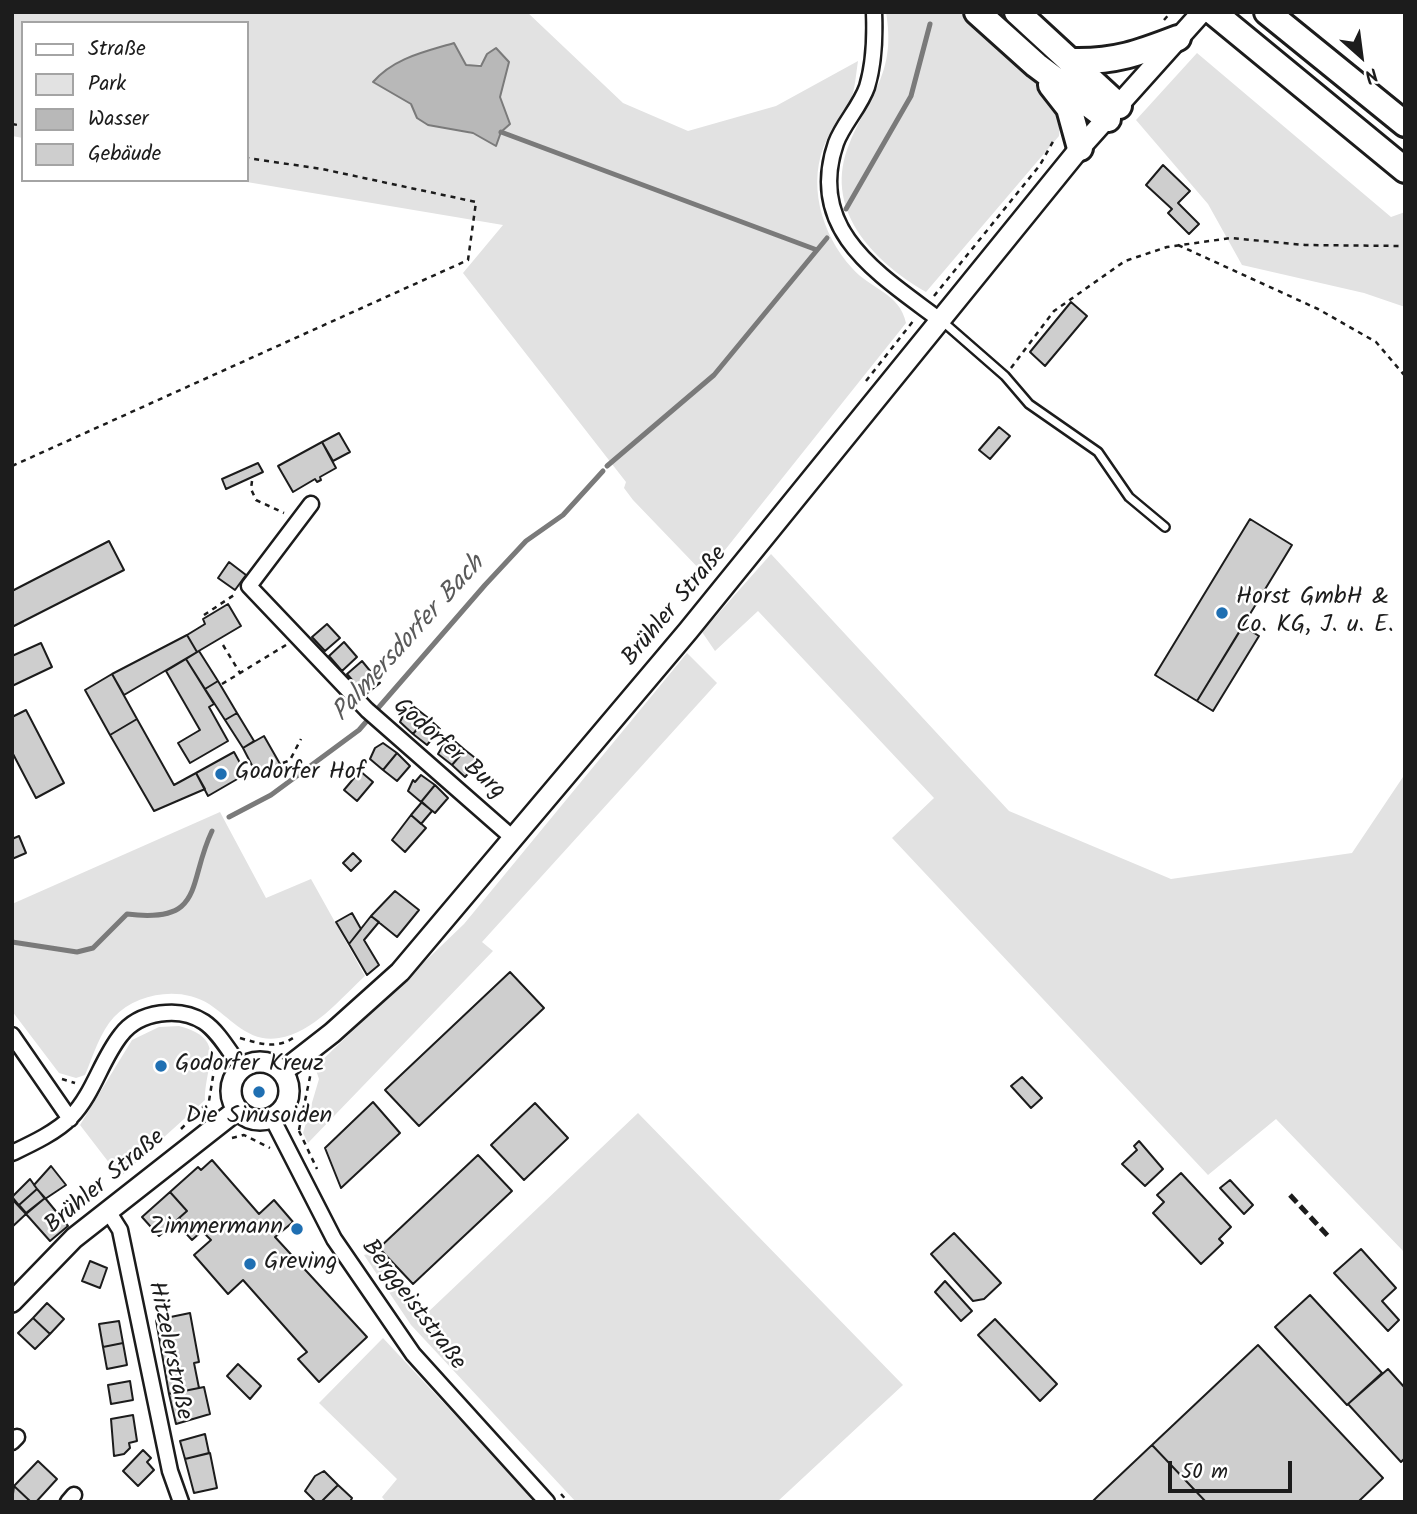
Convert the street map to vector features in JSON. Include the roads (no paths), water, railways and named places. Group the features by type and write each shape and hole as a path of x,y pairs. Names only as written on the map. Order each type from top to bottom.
{"highway":[{"path":"977,12 1036,65 1113,112"},
{"path":"1017,12 1073,61 1113,112"},
{"path":"1267,12 1400,119"},
{"path":"1219,18 1405,170"},
{"path":"1073,61 1106,62 1131,57 1169,31"},
{"path":"1036,65 1069,108 1080,148"}],"main road":[{"name":"Brühler Straße","path":"282,1072 332,1033 400,972 514,839 1080,148 1113,112 1169,31 1202,12"},
{"path":"266,1062 282,1072 289,1087 289,1096 280,1112 272,1118 252,1119 237,1110 230,1091 231,1082 241,1067 249,1063 266,1062"},
{"name":"Brühler Straße","path":"12,1302 74,1238 237,1110"}],"street":[{"path":"874,12 875,34 866,88 836,143 830,194 842,233 853,248 872,269 941,321"},
{"name":"Godorfer Burg","path":"311,504 249,586 372,714 514,839"},
{"path":"12,1153 69,1119 90,1093 121,1034 137,1021 156,1014 186,1014 205,1023 241,1067"},
{"path":"12,1035 69,1119"},
{"name":"Berggeiststraße","path":"272,1118 334,1239 398,1333 547,1502"},
{"name":"Hitzelerstraße","path":"108,1211 120,1230 170,1471 181,1502"}],"lane":[{"path":"941,321 1004,376 1029,404 1098,453 1129,497 1165,527"}],"water":[{"path":"454,43 466,65 481,66 487,54 496,48 509,62 500,97 510,124 501,132 496,146 473,133 428,125 417,118 411,104 373,82 400,61"}],"waterway":[{"name":"Palmersdorfer Bach","path":"846,209 911,96 930,24"},
{"path":"501,132 817,250"},
{"name":"Palmersdorfer Bach","path":"607,466 714,375 827,238"},
{"name":"Palmersdorfer Bach","path":"229,817 271,795 359,730 526,541 563,515 603,471"},
{"name":"Palmersdorfer Bach","path":"12,942 77,952 93,948 127,914 170,913 182,906 190,896 212,831"}],"railway":[{"path":"1290,1195 1328,1236"}],"place":[{"name":"Horst GmbH & Co. KG, J. u. E.","path":"1222,613"},
{"name":"Godorfer Hof","path":"221,774"},
{"name":"Godorfer Kreuz","path":"161,1066"},
{"name":"Die Sinusoiden","path":"259,1092"},
{"name":"Zimmermann","path":"297,1229"},
{"name":"Greving","path":"250,1264"}]}
